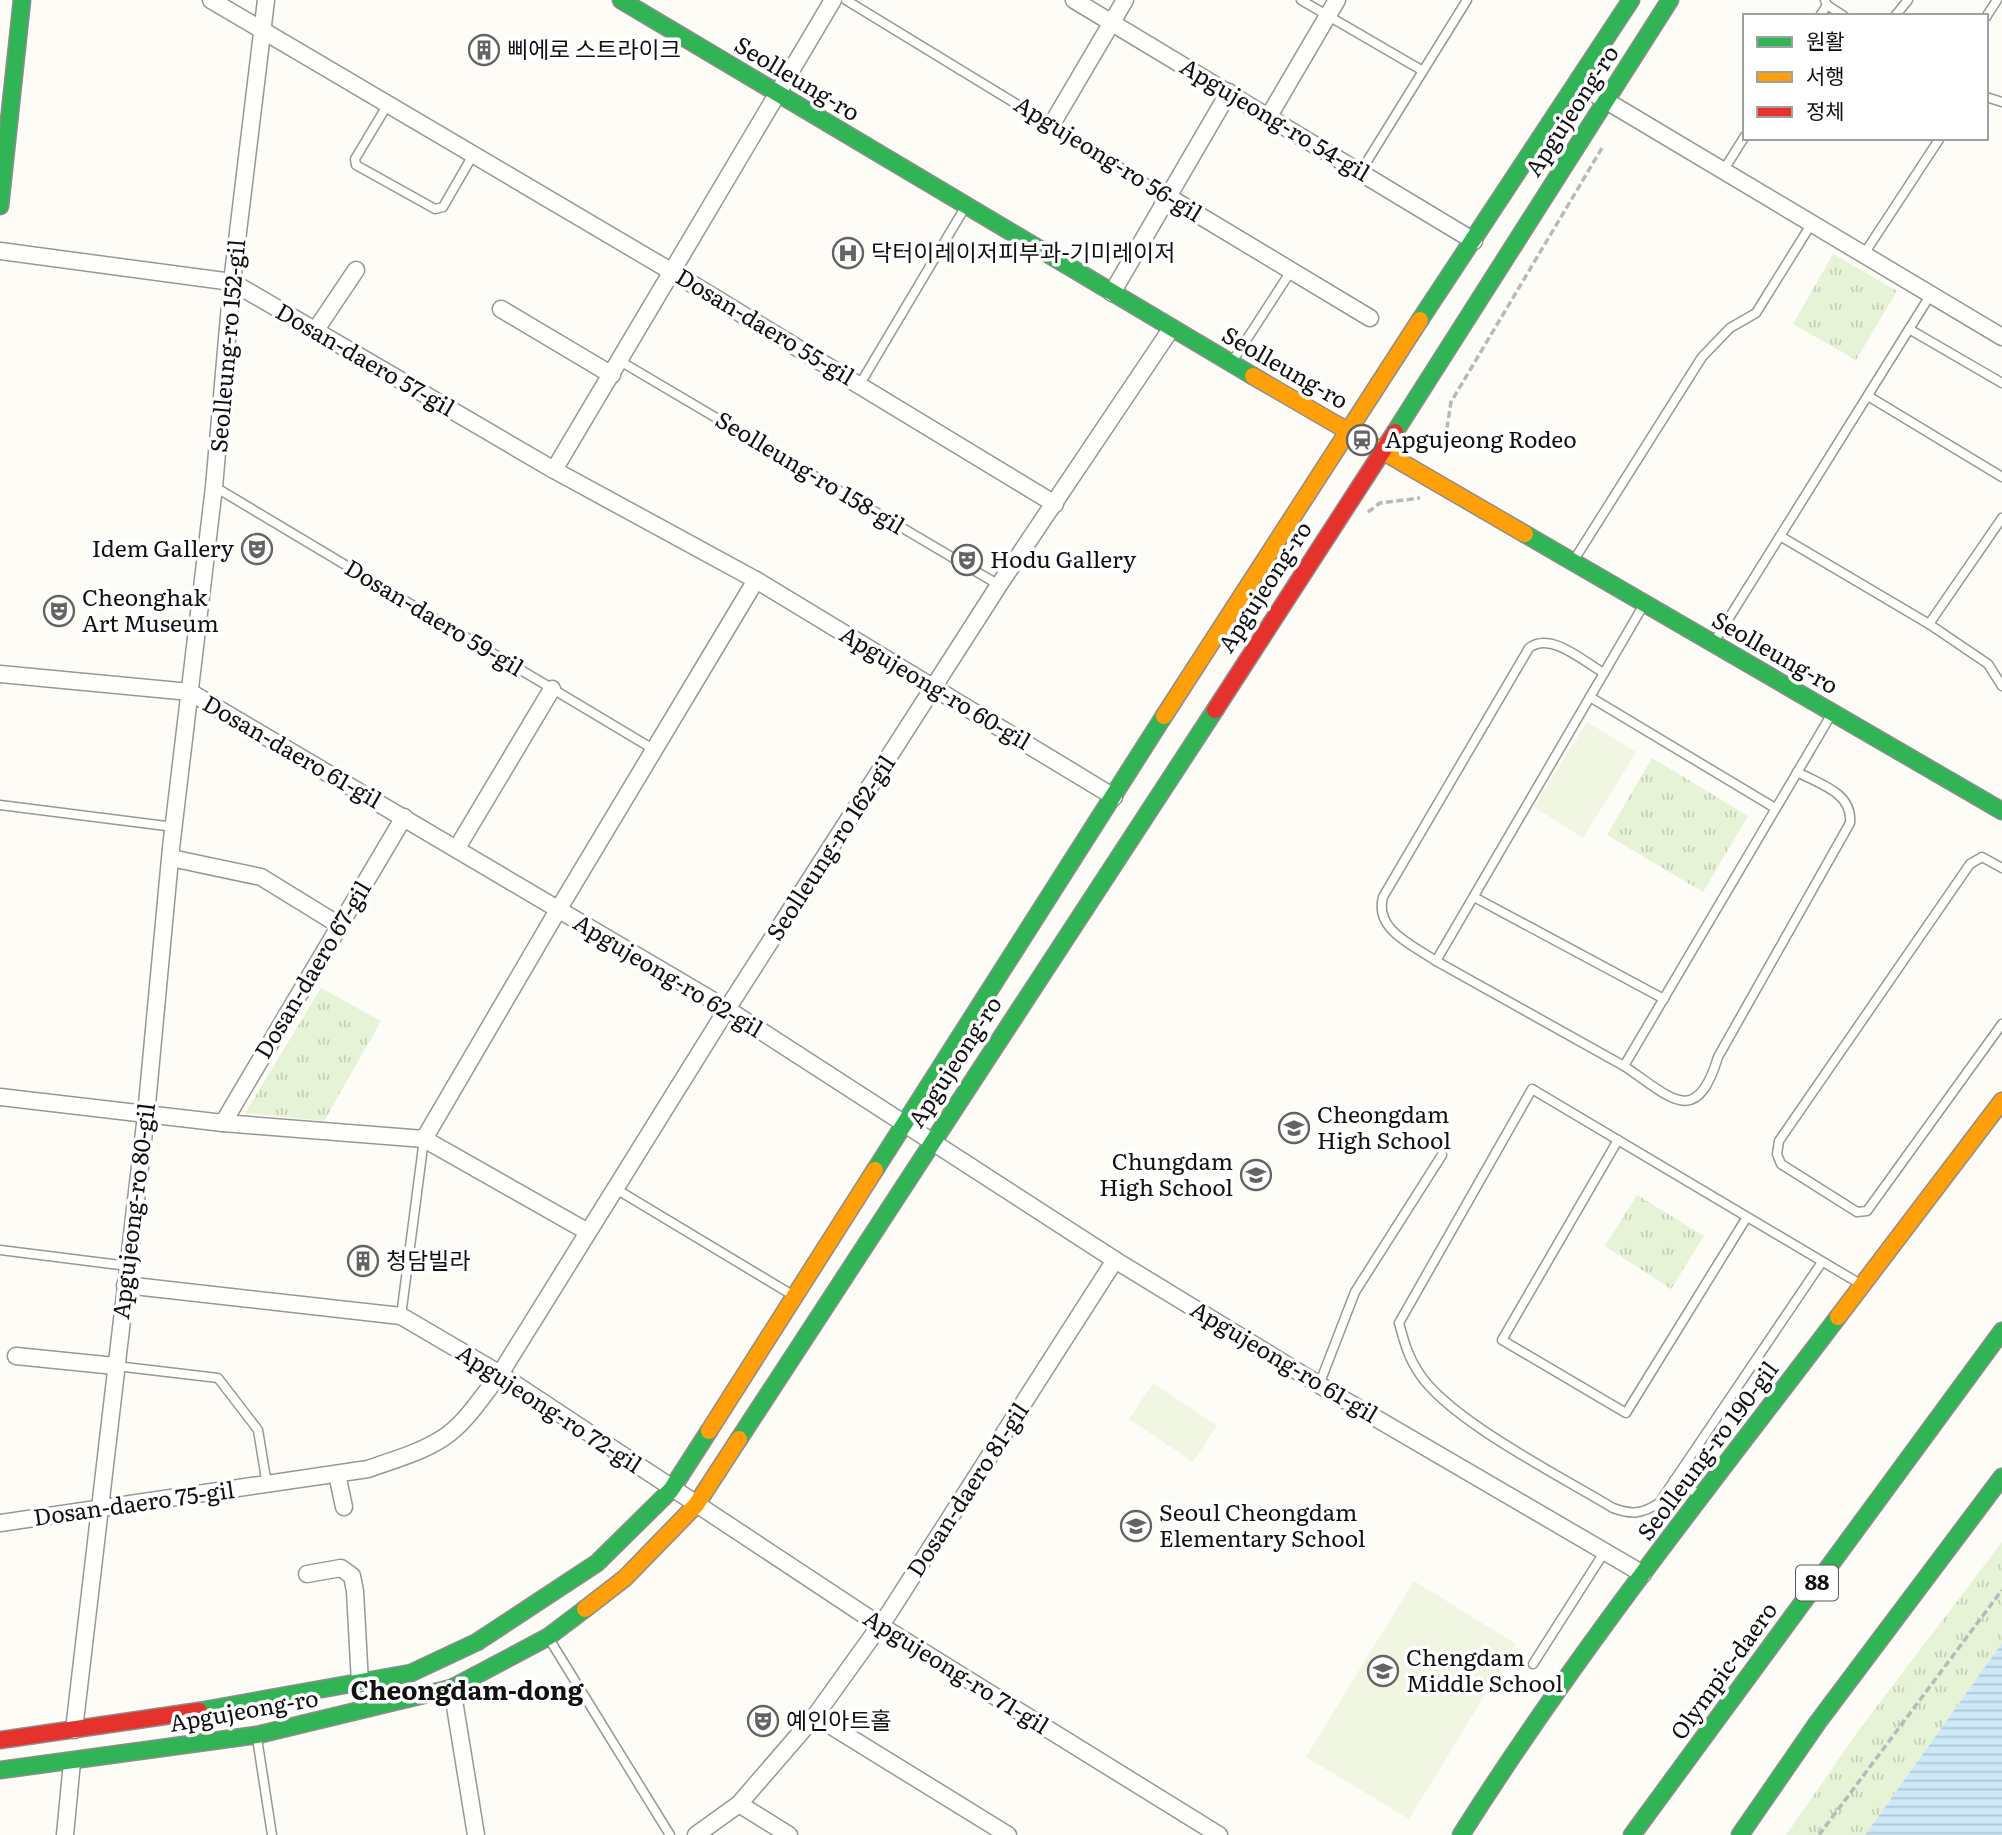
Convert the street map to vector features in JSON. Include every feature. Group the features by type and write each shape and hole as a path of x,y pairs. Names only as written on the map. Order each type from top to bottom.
{"main road":[{"path":"0,206 22,0"},
{"name":"Seolleung-ro","path":"623,0 1171,329 2002,811"},
{"name":"Apgujeong-ro","path":"0,1740 360,1684 411,1673 477,1642 538,1605 597,1563 671,1490 797,1297 1306,494 1631,0"},
{"name":"Apgujeong-ro","path":"0,1770 257,1735 452,1688 548,1637 625,1578 696,1505 930,1141 1382,451 1670,0"},
{"name":"Seolleung-ro 190-gil","path":"1461,1835 1520,1741 1643,1574 2002,1101"},
{"name":"Olympic-daero","path":"1632,1835 2002,1331"},
{"path":"1740,1835 1818,1722 2002,1477"}],"street":[{"name":"Dosan-daero 55-gil","path":"211,0 860,384 1055,504"},
{"name":"Seolleung-ro 152-gil","path":"190,692 215,487 232,282 265,0"},
{"path":"554,470 674,273 833,0"},
{"name":"Apgujeong-ro 54-gil","path":"1074,0 1474,241"},
{"path":"1052,124 1125,0"},
{"path":"1269,116 1337,0"},
{"path":"1578,84 2002,337"},
{"path":"1112,293 1229,92"},
{"name":"Apgujeong-ro 56-gil","path":"1167,196 1370,318"},
{"name":"Dosan-daero 57-gil","path":"0,251 232,282 554,470"},
{"path":"315,331 356,270"},
{"path":"502,309 611,375"},
{"name":"Seolleung-ro 162-gil","path":"500,1374 727,1009 999,585 1171,329"},
{"name":"Apgujeong-ro 60-gil","path":"554,470 756,580 1114,797"},
{"path":"558,910 756,580"},
{"name":"Dosan-daero 61-gil","path":"0,674 190,692 558,910"},
{"path":"457,848 552,689"},
{"name":"Apgujeong-ro 80-gil","path":"74,1730 146,1115 190,692"},
{"name":"Dosan-daero 67-gil","path":"223,1123 404,817"},
{"path":"171,858 261,877 339,925"},
{"name":"Apgujeong-ro 62-gil","path":"424,1139 558,910 727,1009 930,1141"},
{"path":"0,1097 223,1123 424,1139 588,1232"},
{"name":"Apgujeong-ro 61-gil","path":"930,1141 1115,1260 1320,1385 1643,1574"},
{"name":"Dosan-daero 81-gil","path":"696,1835 739,1804 815,1716 878,1624 889,1613 1115,1260"},
{"name":"Apgujeong-ro 72-gil","path":"125,1285 401,1316 500,1374 696,1505"},
{"path":"16,1356 115,1366"},
{"name":"Dosan-daero 75-gil","path":"0,1523 368,1469 419,1451 444,1437 500,1374"},
{"path":"337,1474 344,1507"},
{"name":"Apgujeong-ro 71-gil","path":"696,1505 878,1624 1219,1835"},
{"path":"307,1574 341,1568 352,1576 360,1684"},
{"path":"452,1688 477,1835"},
{"path":"815,1716 1008,1835"},
{"path":"65,1835 72,1762"},
{"path":"739,1804 789,1835"}],"lane":[{"name":"Apgujeong-ro 56-gil","path":"846,0 1167,196"},
{"path":"1300,0 1423,71"},
{"path":"1361,171 1467,0"},
{"path":"1898,13 1908,0"},
{"path":"1826,3 1841,14"},
{"path":"388,104 355,159 356,165 435,209 443,206 473,155"},
{"path":"1723,171 1743,139"},
{"path":"1864,254 1940,140"},
{"path":"860,384 966,206"},
{"path":"1572,562 1702,357 1730,328 1756,313 1812,223"},
{"path":"1232,362 1291,270"},
{"path":"1713,643 1931,294"},
{"path":"1909,329 2002,383"},
{"name":"Seolleung-ro 158-gil","path":"620,361 999,585"},
{"path":"1868,396 2002,477"},
{"name":"Dosan-daero 59-gil","path":"215,487 653,749"},
{"path":"1929,624 2002,518"},
{"path":"1780,536 1929,624 1988,664 2002,686"},
{"path":"1436,961 1644,603"},
{"path":"1604,673 1550,642 1536,643 1529,648 1383,897 1381,907 1386,924 1436,961 1624,1066 1676,1101 1687,1101 1700,1096 1710,1083 1718,1057 1850,823 1851,811 1845,800 1797,772"},
{"path":"1590,697 1775,808"},
{"path":"1624,1066 1832,713"},
{"path":"0,805 174,827"},
{"path":"2002,868 1982,857 1970,864 1779,1141 1777,1154 1781,1164 1857,1212 1867,1211 2002,1024"},
{"path":"1474,897 1664,999"},
{"path":"1822,1262 1659,1503 1645,1512 1630,1514 1613,1508 1468,1419 1438,1395 1420,1375 1406,1351 1399,1323 1532,1089 1862,1285"},
{"path":"401,1316 424,1139"},
{"path":"1618,1140 1502,1340 1626,1413 1747,1217"},
{"path":"1320,1385 1355,1292 1442,1155"},
{"path":"616,1189 797,1297"},
{"path":"0,1250 128,1266"},
{"name":"Dosan-daero 75-gil","path":"115,1366 218,1378 258,1430 267,1485"},
{"path":"1675,1480 1702,1496"},
{"path":"1533,1664 1605,1551"},
{"path":"548,1637 670,1835"},
{"path":"257,1735 272,1835"}],"path":[{"path":"1451,449 1447,428 1451,402 1605,142"},
{"path":"1819,1835 2002,1590"}],"green space":[{"path":"1833,254 1897,291 1856,360 1793,324"},
{"path":"1587,722 1636,752 1583,838 1534,807"},
{"path":"1652,758 1748,816 1703,892 1607,835"},
{"path":"321,988 381,1021 324,1121 245,1113"},
{"path":"1637,1195 1704,1236 1671,1289 1605,1246"},
{"path":"1153,1383 1217,1426 1193,1462 1129,1419"},
{"path":"2002,1542 2002,1643 1865,1835 1786,1835 1859,1730"},
{"path":"1414,1581 1516,1644 1409,1819 1306,1757"}],"water":[{"path":"2002,1643 2002,1835 1865,1835"}],"traffic: fast":[{"path":"0,206 22,0"},
{"path":"621,0 1253,376"},
{"path":"1420,320 1631,0"},
{"path":"1395,432 1670,0"},
{"path":"1525,534 2002,811"},
{"path":"739,1439 1215,710"},
{"path":"875,1170 1164,716"},
{"path":"1461,1835 1596,1636 1838,1317"},
{"path":"1632,1835 2002,1331"},
{"path":"199,1711 411,1673 477,1642 597,1563 671,1490 709,1431"},
{"path":"1740,1835 1818,1722 2002,1477"},
{"path":"0,1770 257,1735 452,1688 548,1637 585,1609"}],"traffic: slow":[{"path":"1164,716 1420,320"},
{"path":"1253,376 1525,534"},
{"path":"1838,1317 2002,1101"},
{"path":"709,1431 875,1170"},
{"path":"585,1609 625,1578 696,1505 739,1439"}],"traffic: jam":[{"path":"1215,710 1395,432"},
{"path":"0,1740 199,1711"}],"place":[{"name":"삐에로 스트라이크","path":"484,50"},
{"name":"닥터이레이저피부과-기미레이저","path":"848,253"},
{"name":"Apgujeong Rodeo","path":"1362,440"},
{"name":"Idem Gallery","path":"257,549"},
{"name":"Hodu Gallery","path":"967,560"},
{"name":"Cheonghak Art Museum","path":"59,611"},
{"name":"Cheongdam High School","path":"1294,1128"},
{"name":"Chungdam High School","path":"1256,1175"},
{"name":"청담빌라","path":"363,1261"},
{"name":"Seoul Cheongdam Elementary School","path":"1136,1526"},
{"name":"Chengdam Middle School","path":"1383,1671"},
{"name":"예인아트홀","path":"763,1721"}],"district":[{"name":"Cheongdam-dong","path":"467,1691"}]}
